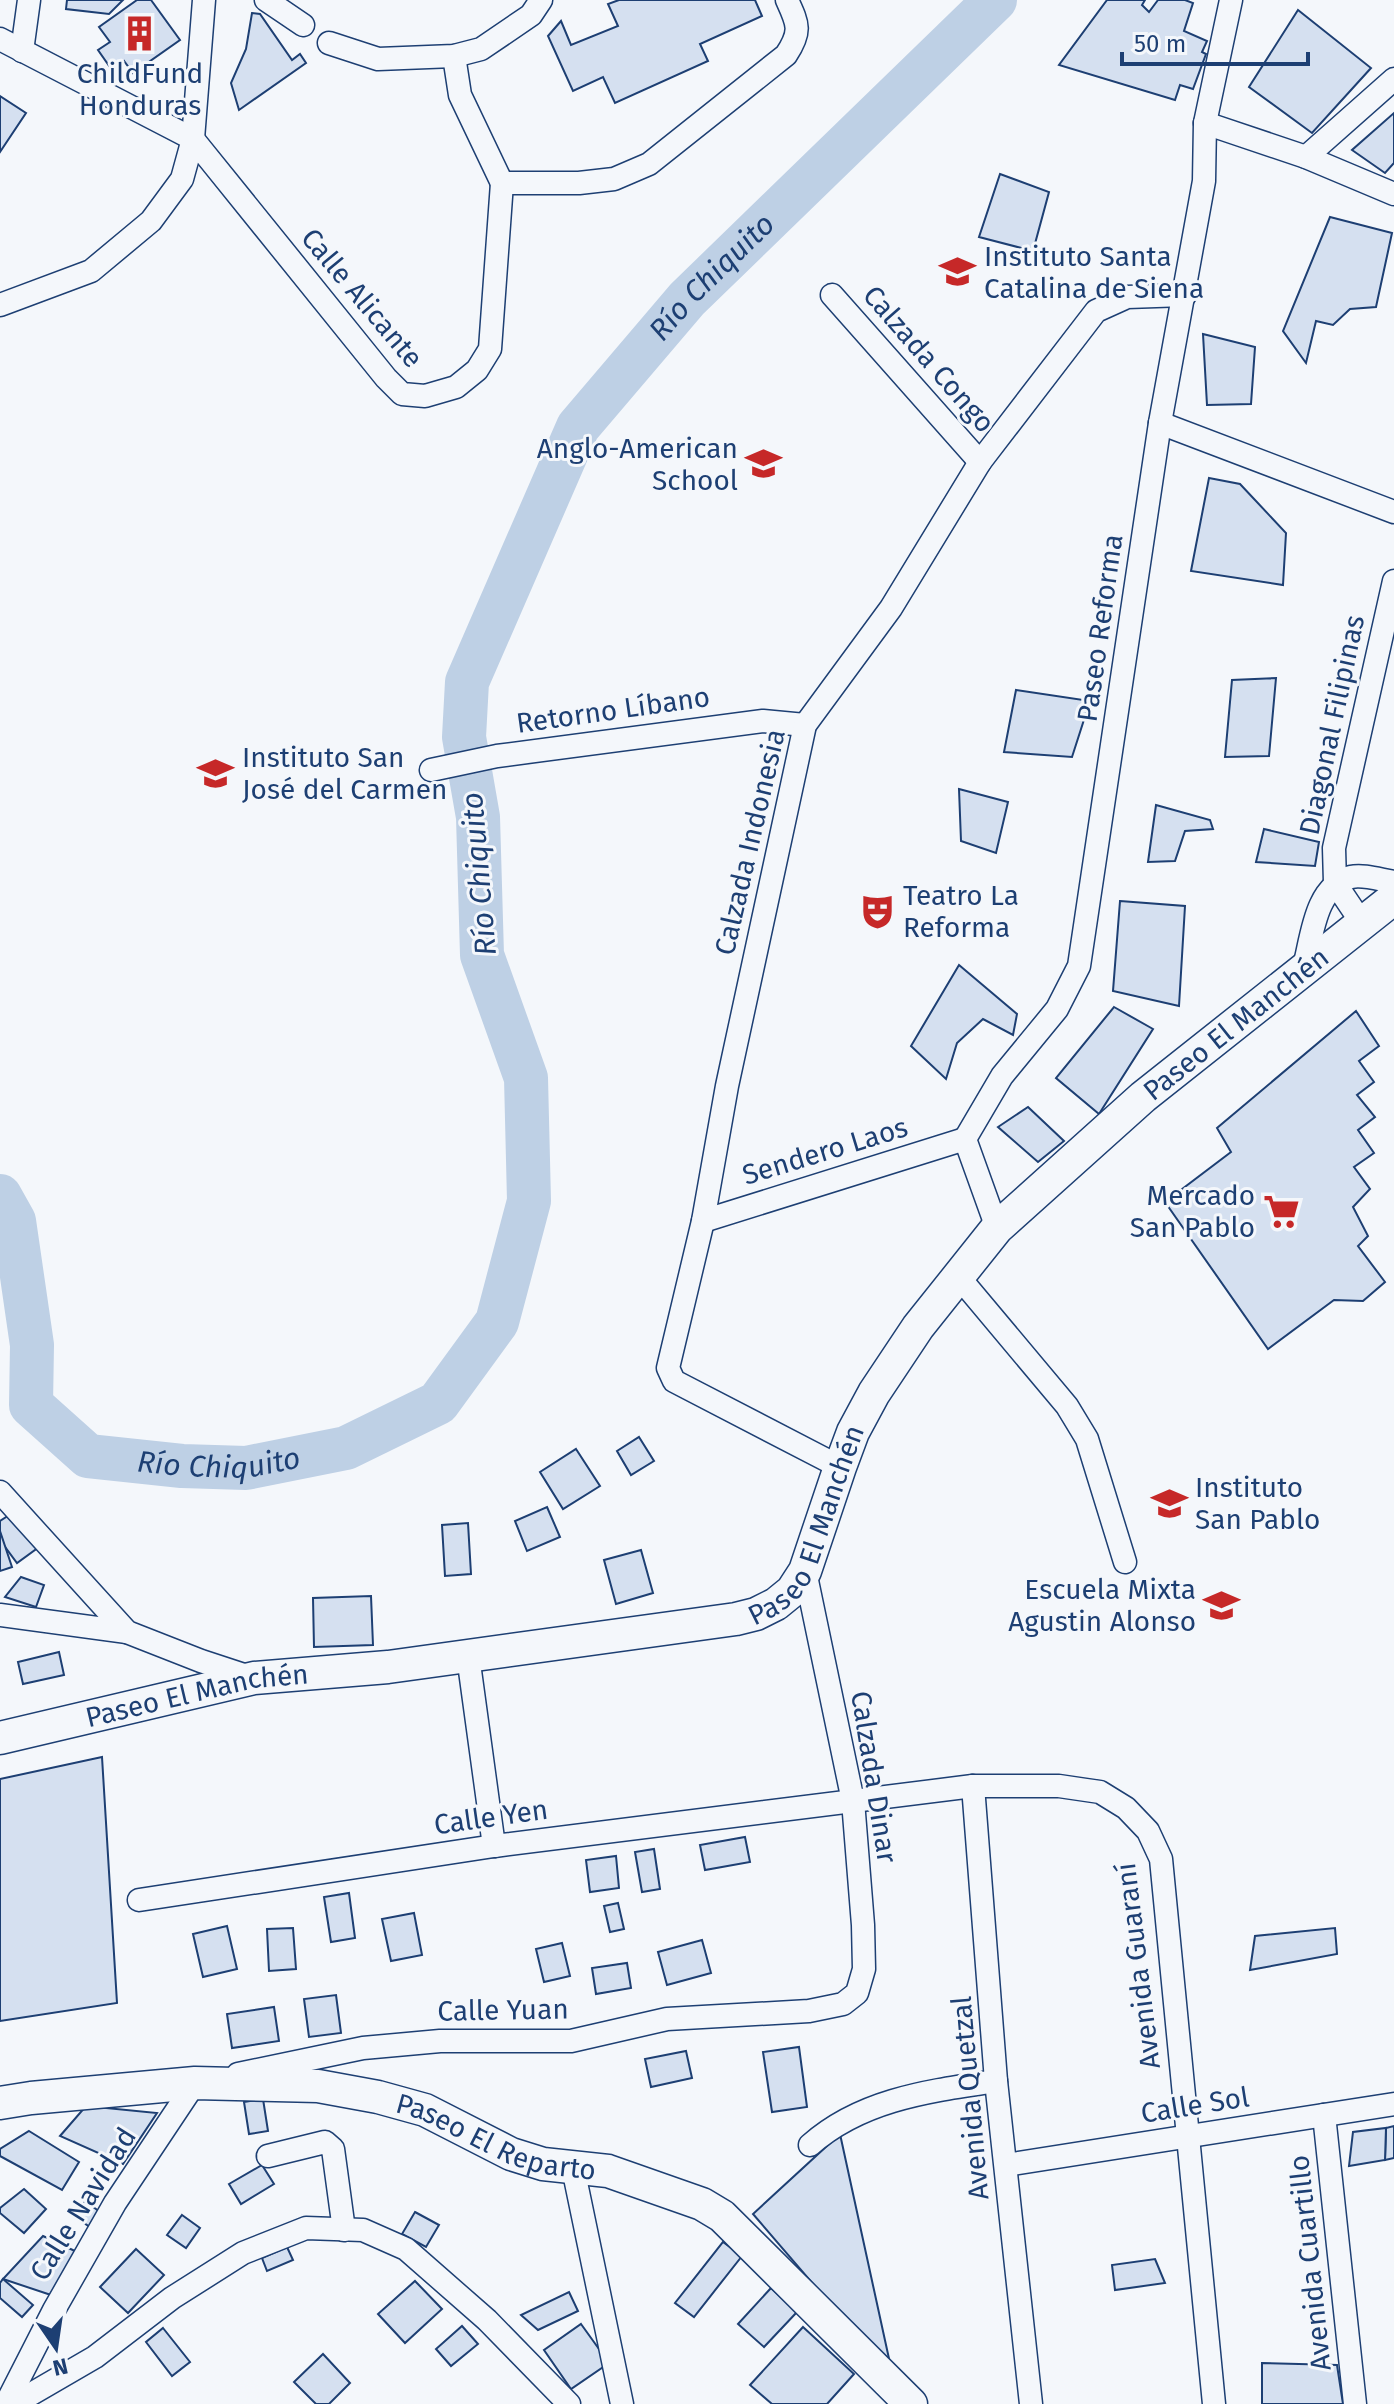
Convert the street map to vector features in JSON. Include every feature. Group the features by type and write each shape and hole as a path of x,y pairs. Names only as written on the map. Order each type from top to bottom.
{"street":[{"path":"22,51 29,0"},
{"path":"0,305 91,271 151,221 182,179 193,139 204,0"},
{"path":"266,0 303,25"},
{"path":"329,43 378,59 454,56 481,49 531,15 541,0"},
{"path":"454,56 460,95 502,183 579,183 614,179 649,164 786,55 797,39 797,22 787,0"},
{"name":"Paseo Reforma","path":"965,1139 1002,1076 1057,1009 1079,966 1160,423 1204,181 1205,123 1227,1"},
{"path":"0,39 193,139"},
{"path":"1306,157 1394,79"},
{"path":"1205,123 1306,157 1394,194"},
{"name":"Calle Alicante","path":"193,139 402,394 425,396 456,387 477,370 490,349 502,183"},
{"name":"Calzada Congo","path":"832,295 980,462"},
{"name":"Calzada Indonesia","path":"840,1467 674,1381 668,1368 703,1221 727,1086 805,725 891,608 980,462 1096,311 1127,297 1185,295"},
{"path":"1160,423 1394,512"},
{"name":"Diagonal Filipinas","path":"1304,967 1324,897 1335,883 1334,848 1394,581"},
{"name":"Retorno Líbano","path":"431,770 497,756 763,721 805,725"},
{"path":"1362,923 1335,883 1353,876 1394,882"},
{"name":"Paseo El Manchén","path":"0,1738 254,1678 468,1656 736,1619 776,1604 792,1591 805,1571 853,1432 874,1393 918,1327 997,1228 1143,1097 1394,898"},
{"path":"965,1139 997,1228"},
{"name":"Sendero Laos","path":"703,1221 965,1139"},
{"path":"958,1276 1059,1396 1087,1439 1125,1562"},
{"path":"0,1492 127,1632"},
{"name":"Calzada Dinar","path":"805,1571 853,1801 864,1969 857,1993"},
{"path":"0,1615 127,1632 254,1678"},
{"path":"468,1656 494,1846"},
{"name":"Avenida Guaraní","path":"853,1801 973,1786 1059,1786 1100,1792 1126,1808 1148,1831 1161,1859 1214,2404"},
{"name":"Avenida Quetzal","path":"973,1786 996,2081 1031,2404"},
{"name":"Calle Yen","path":"139,1900 494,1846 853,1801"},
{"name":"Calle Yuan","path":"195,2083 363,2048 440,2041 571,2041 667,2019 809,2011 843,2004 857,1993"},
{"path":"810,2145 864,2110 915,2093 996,2081"},
{"name":"Paseo El Reparto","path":"0,2103 195,2083 318,2086 425,2110 511,2154 543,2164 600,2170 640,2181 702,2204 722,2216 911,2404"},
{"name":"Calle Navidad","path":"6,2404 54,2310 108,2216 195,2083"},
{"name":"Calle Sol","path":"1006,2165 1394,2104"},
{"name":"Avenida Cuartillo","path":"1324,2115 1355,2404"},
{"path":"268,2156 325,2142 330,2145 344,2230"},
{"path":"573,2168 622,2404"},
{"path":"14,2404 95,2357 172,2298 243,2253 306,2228 363,2230 406,2249 487,2320 569,2404"}],"building":[{"path":"67,0 123,0 109,14 66,9"},
{"name":"ChildFund Honduras","path":"137,0 151,0 180,40 133,73 124,61 112,70 98,50 110,42 99,27"},
{"path":"619,0 755,0 762,16 700,44 708,61 615,103 603,77 573,91 548,36 561,21 571,45 618,26 608,4"},
{"path":"1107,0 1145,0 1142,5 1149,12 1158,0 1193,3 1184,31 1207,41 1202,52 1206,54 1193,89 1180,85 1175,100 1059,65"},
{"path":"1298,10 1371,68 1312,133 1249,87"},
{"path":"252,13 260,14 292,60 300,54 306,63 239,110 231,83 246,49"},
{"path":"0,96 26,113 0,152"},
{"path":"1394,113 1394,163 1385,173 1352,150"},
{"path":"1000,174 1049,192 1033,251 979,237"},
{"path":"1330,217 1392,233 1376,307 1350,309 1333,325 1316,321 1306,363 1283,331"},
{"path":"1203,334 1255,347 1251,404 1207,405"},
{"path":"1209,478 1240,484 1286,533 1283,585 1191,571"},
{"path":"1276,678 1269,756 1225,757 1232,680"},
{"path":"1016,690 1090,701 1072,757 1004,752"},
{"path":"959,789 1008,802 996,853 961,841"},
{"path":"1156,805 1210,820 1213,829 1185,831 1175,861 1148,862"},
{"path":"1264,829 1319,842 1315,866 1256,862"},
{"path":"1120,901 1185,906 1179,1006 1113,991"},
{"path":"959,965 1017,1014 1013,1035 983,1019 957,1043 946,1079 911,1046"},
{"path":"1114,1007 1153,1029 1099,1114 1056,1078"},
{"path":"1356,1011 1379,1046 1359,1061 1374,1082 1357,1095 1375,1117 1358,1130 1374,1153 1354,1167 1370,1189 1353,1207 1368,1236 1358,1246 1385,1282 1363,1301 1334,1300 1268,1349 1165,1202 1231,1152 1217,1128"},
{"path":"1028,1107 1064,1141 1038,1162 998,1127"},
{"path":"639,1437 654,1461 631,1475 617,1451"},
{"path":"576,1449 600,1486 563,1509 540,1472"},
{"path":"547,1507 560,1537 527,1551 515,1521"},
{"path":"14,1512 39,1547 17,1563 0,1540 0,1521"},
{"path":"468,1523 471,1574 445,1576 442,1525"},
{"path":"0,1531 12,1567 0,1571"},
{"path":"641,1550 653,1593 616,1604 604,1560"},
{"path":"21,1577 44,1585 36,1607 5,1597"},
{"path":"371,1596 373,1645 314,1647 313,1598"},
{"path":"59,1652 64,1675 23,1684 18,1662"},
{"path":"102,1757 117,2003 0,2021 0,1779"},
{"path":"745,1837 750,1862 705,1870 700,1845"},
{"path":"654,1849 660,1889 642,1892 635,1852"},
{"path":"616,1856 619,1888 590,1892 586,1860"},
{"path":"349,1893 355,1938 331,1942 324,1897"},
{"path":"618,1903 624,1929 610,1932 604,1906"},
{"path":"414,1913 422,1955 391,1961 382,1919"},
{"path":"227,1926 237,1969 203,1977 193,1934"},
{"path":"293,1928 296,1969 269,1971 267,1929"},
{"path":"1335,1928 1337,1954 1250,1970 1255,1936"},
{"path":"702,1940 711,1973 667,1985 658,1952"},
{"path":"562,1943 570,1976 544,1982 536,1949"},
{"path":"627,1963 631,1988 596,1994 592,1968"},
{"path":"336,1995 341,2033 309,2037 304,1999"},
{"path":"274,2007 279,2041 232,2048 227,2014"},
{"path":"799,2047 807,2107 772,2112 763,2052"},
{"path":"686,2051 692,2078 651,2087 645,2059"},
{"path":"263,2099 268,2131 249,2134 244,2102"},
{"path":"86,2106 157,2113 123,2164 60,2136"},
{"path":"1394,2126 1394,2158 1385,2160 1386,2128"},
{"path":"1386,2128 1385,2160 1349,2166 1353,2132"},
{"path":"29,2131 79,2162 62,2190 0,2156 0,2149"},
{"path":"840,2134 893,2377 753,2214"},
{"path":"262,2165 274,2184 241,2204 229,2184"},
{"path":"24,2189 46,2209 24,2233 0,2213 0,2208"},
{"path":"85,2201 100,2212 90,2227 75,2217"},
{"path":"415,2212 439,2225 426,2247 402,2234"},
{"path":"182,2215 200,2228 186,2248 167,2235"},
{"path":"43,2236 77,2252 51,2295 3,2279"},
{"path":"723,2242 742,2256 694,2317 675,2303"},
{"path":"287,2247 293,2260 267,2271 262,2258"},
{"path":"136,2249 164,2275 128,2313 100,2287"},
{"path":"1155,2259 1165,2283 1115,2290 1112,2265"},
{"path":"3,2279 33,2305 22,2317 0,2298"},
{"path":"415,2281 442,2309 405,2343 378,2314"},
{"path":"771,2288 797,2312 764,2347 738,2324"},
{"path":"569,2292 578,2311 538,2330 521,2315"},
{"path":"581,2324 609,2363 571,2389 544,2350"},
{"path":"462,2326 478,2344 451,2366 436,2349"},
{"path":"803,2327 854,2374 827,2404 772,2404 750,2385"},
{"path":"163,2328 190,2362 172,2376 146,2342"},
{"path":"323,2354 350,2383 329,2404 316,2404 294,2382"},
{"path":"1262,2363 1337,2365 1343,2404 1262,2404"}],"waterway":[{"name":"Río Chiquito","path":"0,1196 14,1221 32,1345 31,1405 88,1456 182,1466 246,1468 346,1448 438,1403 497,1322 529,1201 526,1078 482,955 478,817 464,737 467,682 578,427 687,299 995,0"}],"place":[{"name":"ChildFund Honduras","path":"140,33"},
{"name":"Instituto Santa Catalina de Siena","path":"958,272"},
{"name":"Anglo-American School","path":"764,464"},
{"name":"Instituto San José del Carmen","path":"216,773"},
{"name":"Teatro La Reforma","path":"877,911"},
{"name":"Mercado San Pablo","path":"1281,1211"},
{"name":"Instituto San Pablo","path":"1169,1503"},
{"name":"Escuela Mixta Agustin Alonso","path":"1222,1605"}]}
